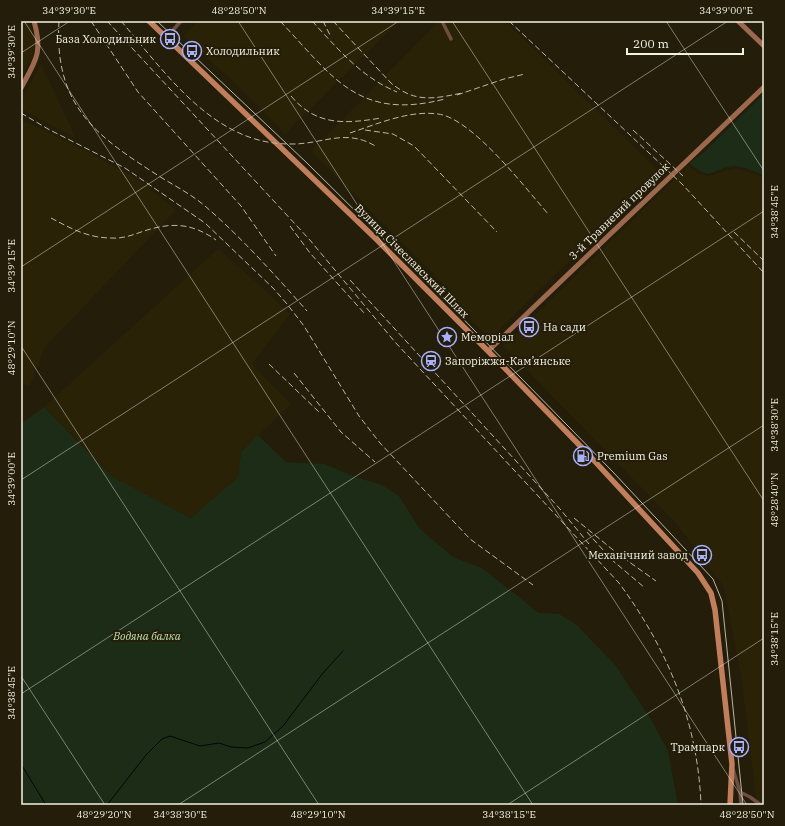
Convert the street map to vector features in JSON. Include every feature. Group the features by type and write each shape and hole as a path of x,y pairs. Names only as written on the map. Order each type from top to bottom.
{"main road":[{"path":"21,88 38,54 39,37 34,21"},
{"name":"Вулиця Січеславський Шлях","path":"148,21 347,211 488,351 639,508 688,562 709,588 715,610 732,764"},
{"path":"738,21 764,46"},
{"name":"3-й Травневий провулок","path":"488,351 764,87"},
{"path":"730,805 732,764"}],"street":[{"path":"166,38 181,21"},
{"path":"442,21 451,39"},
{"path":"732,764 740,792 741,805"},
{"path":"740,792 750,796 761,805"}],"shaded area":[{"path":"21,21 29,21 36,41 32,58 21,79"},
{"path":"198,21 399,21 285,134 237,85 183,36"},
{"path":"439,21 505,21 660,172 490,339 467,316 448,289 311,151"},
{"path":"41,64 76,138 21,109 21,100"},
{"path":"21,122 29,123 92,154 142,182 176,210 45,347 30,386 21,383"},
{"path":"688,166 700,174 709,176 735,168 764,177 764,805 757,805 742,683 724,587 675,522 503,346"},
{"path":"218,249 290,314 252,364 291,404 241,452 238,477 191,518 111,476 44,407"}],"green space":[{"path":"764,94 764,175 734,166 726,167 708,174 703,173 689,163 702,154"},
{"name":"Водяна балка","path":"44,407 111,476 191,518 238,477 241,452 258,435 286,462 324,464 356,477 382,485 399,496 420,529 453,557 482,568 539,613 559,614 577,625 616,666 652,721 668,751 678,805 21,805 21,424"}],"waterway":[{"path":"107,805 146,755 162,739 170,736 200,746 219,743 231,747 248,748 265,742 283,726 323,673 343,651"},
{"path":"21,764 46,805"}],"tram line":[{"path":"157,21 307,163 429,284 613,472 713,579 722,601 743,805"}],"railway":[{"path":"59,21 59,51 64,76 72,97 84,116 99,133 117,148 138,163 190,195 219,218 270,270 307,311"},
{"path":"91,21 138,92 241,206 276,256"},
{"path":"107,21 309,239 395,342 619,583 652,634 666,661 677,688 687,716 694,745 699,775 701,805"},
{"path":"121,21 155,62 193,102 214,119 237,132 262,141 289,144 301,144 334,138 355,138 377,147"},
{"path":"280,21 333,77 350,90 369,99 390,104 415,104 445,99"},
{"path":"312,21 341,52 361,70 372,79 397,92"},
{"path":"323,21 331,37"},
{"path":"333,21 391,83 408,94 416,97 433,98 462,93"},
{"path":"509,21 683,185 764,273"},
{"path":"457,95 504,79 525,74"},
{"path":"291,96 301,106 321,118 343,122 381,118"},
{"path":"21,113 48,129 125,168 205,223 274,289 287,304 304,326 359,416 380,443 470,539 533,585"},
{"path":"350,133 382,122 416,114 438,114 452,118 482,141 498,156 549,215"},
{"path":"365,130 393,134 414,146 497,232"},
{"path":"633,130 683,176"},
{"path":"51,218 80,232 103,238 123,237 154,228 173,225 190,227 199,230 216,240"},
{"path":"290,226 310,253 365,314"},
{"path":"734,232 764,261"},
{"path":"350,280 560,509 589,544"},
{"path":"269,364 319,412"},
{"path":"294,373 341,432 375,462"},
{"path":"574,518 618,554 656,581"},
{"path":"587,532 612,560 645,588"}],"place":[{"name":"База Холодильник","path":"170,39"},
{"name":"Холодильник","path":"192,51"},
{"name":"На сади","path":"529,327"},
{"name":"Меморіал","path":"447,337"},
{"name":"Запоріжжя-Кам’янське","path":"431,361"},
{"name":"Premium Gas","path":"583,456"},
{"name":"Механічний завод","path":"702,555"},
{"name":"Трампарк","path":"739,747"}]}
